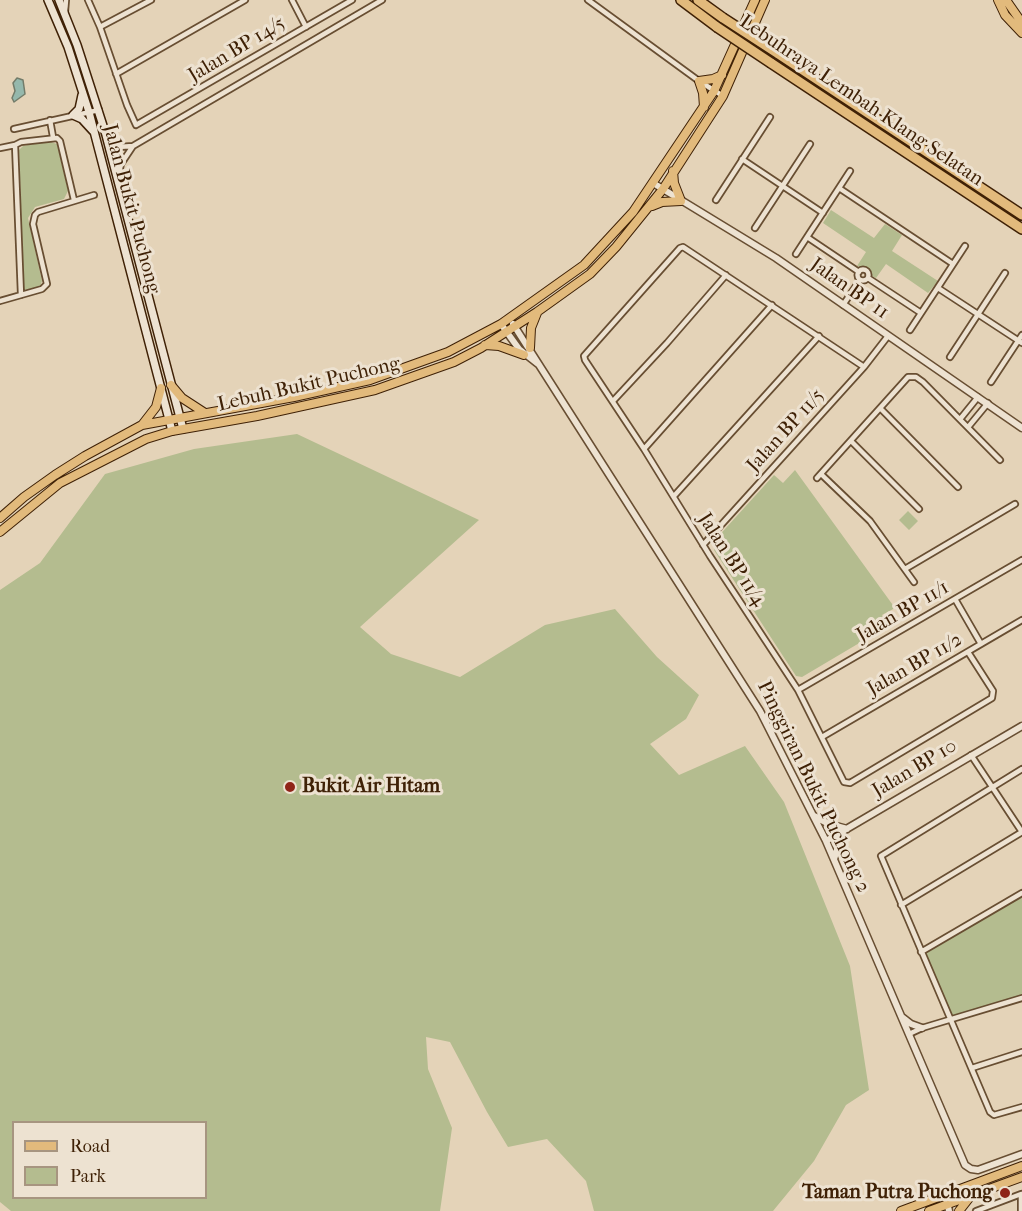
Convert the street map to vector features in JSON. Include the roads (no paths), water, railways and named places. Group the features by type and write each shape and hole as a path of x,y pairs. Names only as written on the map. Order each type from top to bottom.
{"highway":[{"name":"Lebuhraya Lembah Klang Selatan","path":"681,0 717,27 1022,229"},
{"name":"Lebuhraya Lembah Klang Selatan","path":"698,0 1022,215"}],"main road":[{"name":"Jalan Bukit Puchong","path":"48,0 68,47 89,112 172,431"},
{"name":"Jalan Bukit Puchong","path":"59,0 99,110 183,429"},
{"name":"Lebuh Bukit Puchong","path":"169,420 294,397 370,380 448,352 509,319 584,265 633,212 714,91 754,0"},
{"name":"Lebuh Bukit Puchong","path":"172,431 257,416 375,390 453,362 515,327 590,274 616,247 663,189 723,96 765,0"},
{"path":"1000,2 1022,23"},
{"path":"1000,2 1022,33"},
{"path":"704,107 699,81 713,79 723,74"},
{"path":"82,89 79,109 73,115 82,119 94,133"},
{"path":"648,208 662,202 681,201 673,171"},
{"path":"131,274 142,270"},
{"path":"530,348 531,328 537,312"},
{"path":"485,345 499,346 524,355"},
{"path":"171,385 182,398 205,413"},
{"path":"142,425 156,407 161,388"},
{"path":"0,518 24,497 85,456 142,425 169,420"},
{"path":"0,532 60,483 146,439 172,431"},
{"path":"55,475 60,483"},
{"path":"929,1211 1022,1166"},
{"path":"901,1211 944,1204 1022,1177"},
{"path":"959,1211 971,1196"}],"street":[{"path":"65,12 66,0"},
{"path":"88,0 117,74 246,0"},
{"path":"100,27 151,0"},
{"path":"292,0 306,27"},
{"name":"Jalan BP 14/5","path":"117,74 136,125 352,0"},
{"path":"118,180 121,164 133,146 382,0"},
{"path":"588,0 723,96"},
{"path":"224,75 231,88"},
{"path":"14,129 99,110"},
{"path":"716,200 770,117"},
{"path":"50,120 53,137"},
{"path":"106,135 118,147 133,146"},
{"path":"0,148 53,137 60,141 74,200"},
{"path":"755,228 810,144"},
{"path":"15,145 21,295"},
{"path":"742,159 823,213"},
{"path":"796,254 850,171"},
{"name":"Jalan BP 11","path":"653,183 776,258 1022,428"},
{"path":"839,188 953,264"},
{"path":"0,301 45,287 48,282 33,224 35,215 38,212 94,195"},
{"path":"807,237 859,272 862,270 867,272 868,278 921,313"},
{"path":"910,330 965,246"},
{"name":"Jalan BP 11/4","path":"726,275 683,247 680,248 584,356 798,690 844,782 850,783 992,698 993,691 968,652"},
{"path":"859,272 860,280"},
{"path":"950,357 1005,273"},
{"path":"613,401 726,275 864,367"},
{"path":"860,280 864,281 868,278"},
{"path":"843,305 860,280"},
{"path":"938,288 1020,342"},
{"path":"644,449 772,305"},
{"name":"Pinggiran Bukit Puchong 2","path":"509,319 530,348 538,364 760,711 826,841 965,1165 978,1170 1022,1154"},
{"name":"Pinggiran Bukit Puchong 2","path":"501,324 524,355 538,364"},
{"path":"991,382 1020,342 1022,334"},
{"path":"674,496 819,336"},
{"name":"Jalan BP 11/5","path":"703,545 864,367 888,336"},
{"path":"914,582 870,521 819,476 908,377 916,377 923,382 1000,459"},
{"path":"961,418 978,397"},
{"path":"969,426 988,403"},
{"path":"880,408 958,488"},
{"path":"851,441 919,509"},
{"path":"905,569 1015,504"},
{"name":"Jalan BP 11/1","path":"798,690 1022,560"},
{"path":"955,599 981,644"},
{"name":"Jalan BP 11/2","path":"822,737 1022,620"},
{"name":"Jalan BP 10","path":"826,841 1022,726"},
{"path":"901,905 1022,832 971,755"},
{"path":"1022,769 881,856 991,1114 1022,1107"},
{"path":"813,816 845,830 834,860"},
{"path":"921,952 1022,893"},
{"path":"909,1034 1022,998"},
{"path":"901,1017 910,1024 922,1028"},
{"path":"972,1068 1022,1052"},
{"path":"977,1210 1021,1194 1021,1211"}],"water":[{"path":"17,78 23,80 25,94 14,102 13,83"}],"place":[{"name":"Bukit Air Hitam","path":"290,787"},
{"name":"Taman Putra Puchong","path":"1005,1193"}]}
